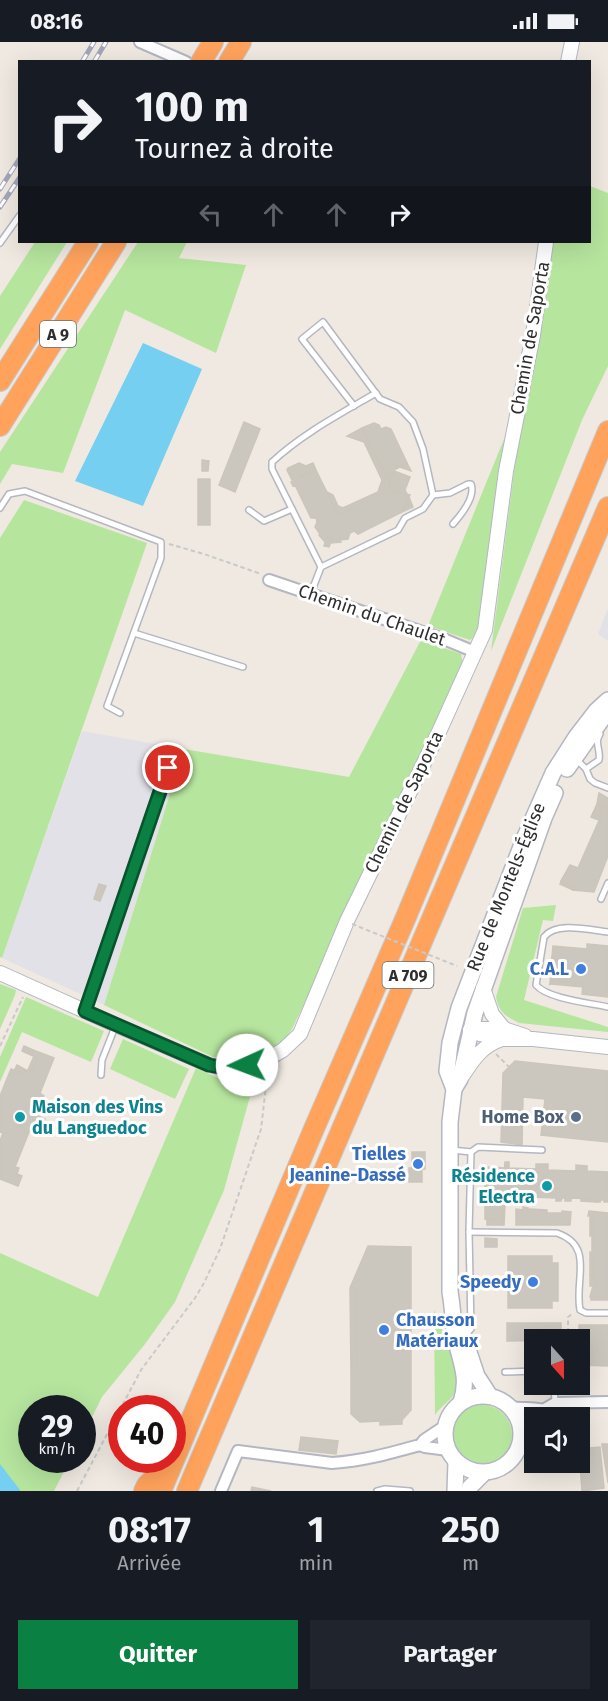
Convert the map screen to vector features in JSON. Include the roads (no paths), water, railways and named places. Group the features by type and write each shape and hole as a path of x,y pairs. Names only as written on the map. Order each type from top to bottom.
{"highway":[{"path":"230,60 241,42"},
{"name":"A 9","path":"0,381 87,243"},
{"name":"A 9","path":"0,426 115,243"},
{"name":"A 709","path":"186,1432 406,917 608,431"},
{"name":"A 709","path":"187,1491 608,507"},
{"path":"144,1491 160,1473"},
{"name":"A 709","path":"161,1491 169,1473"}],"main road":[{"name":"Rue de Montels-Église","path":"457,1084 483,988 549,805 570,755 596,711 608,700"},
{"name":"Rue de Montels-Église","path":"457,1084 447,1071 454,1026 472,972 531,822 553,773 608,710"},
{"path":"454,1026 470,1030"},
{"path":"457,1084 450,1122 450,1150 460,1275 450,1292 456,1339 465,1380 461,1402"},
{"path":"455,1318 465,1335 477,1376 490,1396"},
{"path":"452,1456 464,1468 474,1472 484,1473 504,1466 518,1450 521,1440 518,1417 511,1407 490,1396 480,1396 461,1402 454,1409 445,1426 444,1438 452,1456 455,1491"},
{"path":"469,1491 484,1473"}],"street":[{"path":"140,42 201,55"},
{"path":"568,60 572,42"},
{"name":"Chemin de Saporta","path":"0,973 209,1065 225,1068 236,1067 269,1058 283,1050 300,1034 347,921 485,630 507,471 533,335 546,243"},
{"name":"Chemin du Chaulet","path":"269,580 476,652"},
{"path":"483,988 492,1014 503,1034"},
{"path":"470,1030 482,1028 532,1039 608,1047"},
{"path":"457,1084 478,1052 503,1034"},
{"path":"550,1407 555,1403 608,1402"},
{"path":"511,1407 524,1410"},
{"path":"221,1491 238,1451 332,1463 372,1458 420,1444 445,1426"},
{"path":"521,1440 524,1436"},
{"path":"420,1444 452,1456"}],"lane":[{"path":"0,243 18,218"},
{"path":"354,406 302,339 323,322 380,399 399,407 413,422 423,449 433,495"},
{"path":"321,567 272,469 272,462 286,449 376,393"},
{"path":"311,593 321,567 398,530 405,518 423,509 433,495 450,493 471,484 473,490 462,514 453,524"},
{"path":"0,508 9,494 25,491 161,542 161,558 107,706 120,713"},
{"path":"249,510 264,521 292,508"},
{"path":"134,633 243,667"},
{"path":"586,769 599,760 597,742 603,730"},
{"path":"570,755 586,769 590,779 608,789"},
{"path":"85,1011 168,768"},
{"path":"601,899 608,883"},
{"path":"608,932 561,927 547,933 544,937 536,985 540,990 556,996 608,1007"},
{"path":"101,1075 102,1060 116,1025"},
{"path":"450,1150 471,1152 478,1147 542,1150"},
{"path":"465,1335 471,1329 460,1275 469,1232 471,1152"},
{"path":"469,1232 557,1233 568,1237 580,1253 580,1310 586,1313 608,1313"},
{"path":"505,1372 524,1371"},
{"path":"555,1395 555,1403"},
{"path":"377,1491 385,1489 410,1491"}],"water":[{"path":"143,343 202,369 143,506 75,481"},
{"path":"0,1464 20,1490 20,1491 0,1491"}],"railway":[{"path":"83,60 94,42"},
{"path":"95,60 106,42"},
{"path":"0,189 18,161"},
{"path":"0,207 18,180"}],"place":[{"name":"C.A.L","path":"581,969"},
{"name":"Maison des Vins du Languedoc","path":"20,1117"},
{"name":"Home Box","path":"576,1117"},
{"name":"Tielles Jeanine-Dassé","path":"418,1164"},
{"name":"Résidence Electra","path":"547,1186"},
{"name":"Speedy","path":"533,1282"},
{"name":"Chausson Matériaux","path":"384,1330"}]}
